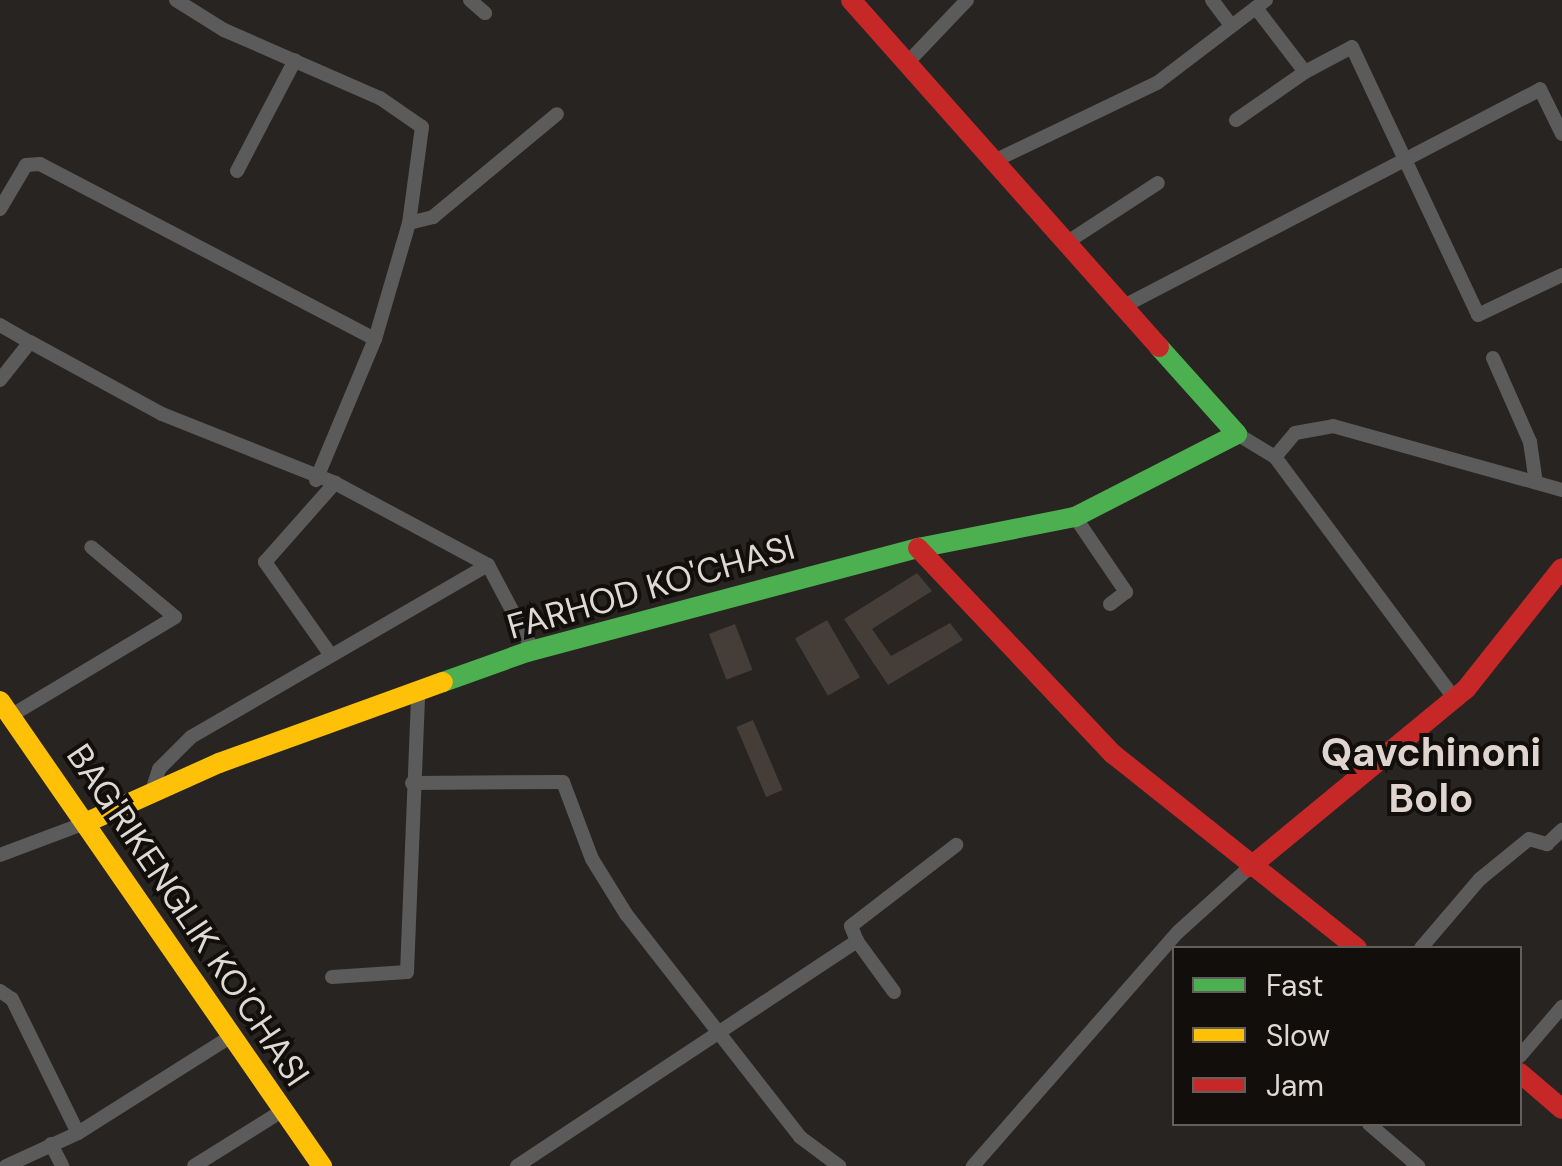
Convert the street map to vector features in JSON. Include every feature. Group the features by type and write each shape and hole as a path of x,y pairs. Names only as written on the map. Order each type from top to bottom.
{"street":[{"path":"176,0 418,120 422,147 409,223 374,339 316,480"},
{"path":"470,0 485,13"},
{"path":"851,0 1237,434 1274,457 1454,698"},
{"path":"908,62 968,0"},
{"path":"1212,0 1230,24"},
{"path":"996,160 1156,82 1261,4 1305,72"},
{"path":"1236,120 1305,72 1352,47 1478,315 1562,275"},
{"path":"238,171 295,60"},
{"path":"1124,306 1540,89 1562,134"},
{"path":"409,223 433,217 557,114"},
{"path":"0,209 26,164 40,164 374,339"},
{"path":"1069,241 1158,183"},
{"path":"0,325 162,414 316,480 335,484 488,565 533,650"},
{"path":"0,380 30,342"},
{"path":"1492,358 1530,442 1536,484"},
{"path":"1274,457 1295,433 1334,426 1562,490"},
{"name":"FARHOD KO'CHASI","path":"85,824 151,794 533,650 918,548 1074,517 1164,478 1237,434"},
{"path":"330,654 265,562 335,484"},
{"path":"1074,517 1126,592 1110,604"},
{"path":"6,708 175,617 90,546"},
{"path":"918,548 1114,754 1250,867 1354,946"},
{"path":"151,794 159,769 191,737 488,565"},
{"path":"973,1166 1178,932 1250,867 1454,698 1562,568"},
{"path":"332,977 408,972 412,783 421,739 418,695"},
{"name":"BAG'RIKENGLIK KO'CHASI","path":"6,708 322,1166"},
{"path":"412,783 563,782 592,858 626,914 800,1137 839,1166"},
{"path":"0,855 85,824"},
{"path":"1423,946 1480,879 1529,840 1547,844 1562,830"},
{"path":"894,992 857,941 851,926 956,845"},
{"path":"517,1166 857,941"},
{"path":"0,991 12,999 78,1133"},
{"path":"1522,1054 1562,1007"},
{"path":"6,1166 78,1133 230,1037"},
{"path":"1522,1075 1562,1109"},
{"path":"194,1166 282,1111"},
{"path":"1372,1126 1418,1166"},
{"path":"52,1144 62,1166"}],"building":[{"path":"917,573 932,591 872,629 891,656 950,623 963,640 888,685 844,619"},
{"path":"827,620 860,677 828,696 795,638"},
{"path":"735,624 753,670 726,680 709,634"},
{"path":"753,720 783,790 766,797 736,727"}],"traffic: fast":[{"path":"443,682 527,652 918,548 1075,517 1237,434 1159,347"}],"traffic: slow":[{"path":"85,823 219,763 443,682"},
{"path":"0,701 322,1166"}],"traffic: jam":[{"path":"851,0 1159,347"},
{"path":"918,548 1113,754 1354,946"},
{"path":"1250,867 1466,689 1562,568"},
{"path":"1522,1075 1562,1109"}],"district":[{"name":"Qavchinoni Bolo","path":"1431,775"}]}
